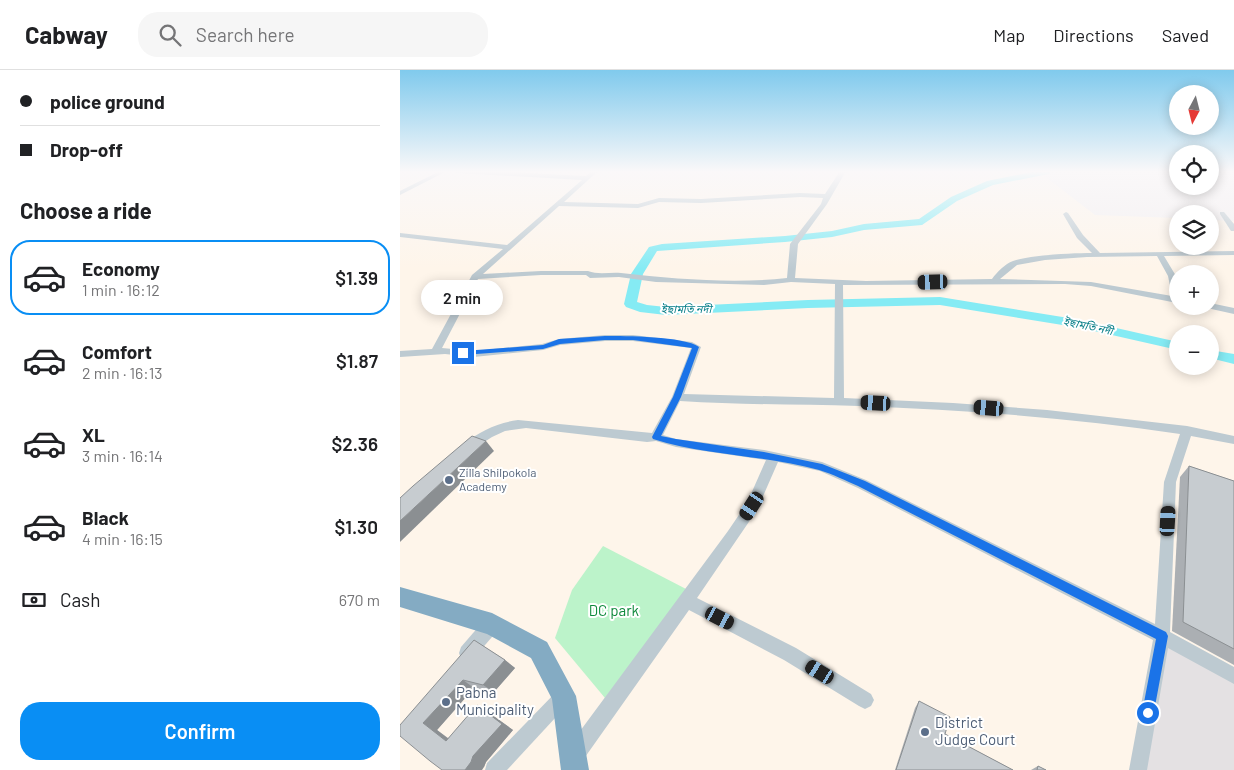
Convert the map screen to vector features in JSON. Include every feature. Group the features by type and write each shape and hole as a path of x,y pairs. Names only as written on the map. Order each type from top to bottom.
{"highway":[{"path":"400,597 492,624 539,650 564,696 574,763"}],"street":[{"path":"434,352 475,277 558,204 638,206 646,204"},
{"path":"791,280 794,244 824,204"},
{"path":"1222,213 1234,229"},
{"path":"1066,214 1080,236 1098,255"},
{"path":"400,235 509,247"},
{"path":"994,280 999,274 1015,263 1045,258 1098,255 1234,253"},
{"path":"1160,254 1169,270"},
{"path":"475,277 572,272 588,273 590,276 632,276 656,280 764,283 791,280 904,283 994,280 1091,284 1169,299"},
{"path":"839,282 839,402"},
{"path":"1219,308 1234,311"},
{"path":"400,354 434,352 474,354 543,347 559,342 605,338 633,338 692,345 696,347 677,397 656,437"},
{"path":"677,397 971,407 1097,418 1187,430 1234,440"},
{"path":"460,455 481,436 512,424 647,438 656,437 676,443 822,467 862,484 1162,636 1234,676"},
{"path":"1138,770 1162,636 1170,482 1187,430"},
{"path":"574,763 686,600 734,536 752,506 772,459"},
{"path":"686,600 790,654 865,700"},
{"path":"455,667 492,624"},
{"path":"494,770 564,696"}],"shaded area":[{"path":"400,204 1080,204 1095,215 1169,218 1169,255 1219,255 1219,220 1234,221 1234,770 400,770"},
{"path":"1165,643 1234,681 1234,770 1144,770"}],"green space":[{"name":"DC park","path":"603,546 688,590 605,698 555,638 572,590"}],"building":[{"path":"472,436 486,441 400,521 400,498"},
{"path":"1189,466 1234,481 1234,649 1183,622"},
{"name":"Pabna Municipality","path":"474,640 505,660 483,685 463,680 423,723 446,741 477,705 502,724 473,756 465,770 442,770 400,736 400,725"},
{"name":"District Judge Court","path":"919,701 950,717 945,734 1013,770 896,770"},
{"path":"1038,766 1046,770 1037,770"}],"waterway":[{"name":"ইছামতি নদী","path":"948,204 922,222 864,227 832,234 785,239 653,249 637,274 630,304 645,309 666,311 808,304 940,301 1081,324 1169,344"},
{"name":"ইছামতি নদী","path":"1219,356 1234,359"}],"place":[{"name":"Zilla Shilpokola Academy","path":"449,480"},
{"name":"Pabna Municipality","path":"446,702"},
{"name":"District Judge Court","path":"925,732"}],"route":[{"path":"463,353 474,354 543,347 559,342 605,338 633,338 687,344 696,347 677,397 656,437 676,443 822,467 862,484 1162,636 1148,713"}]}
